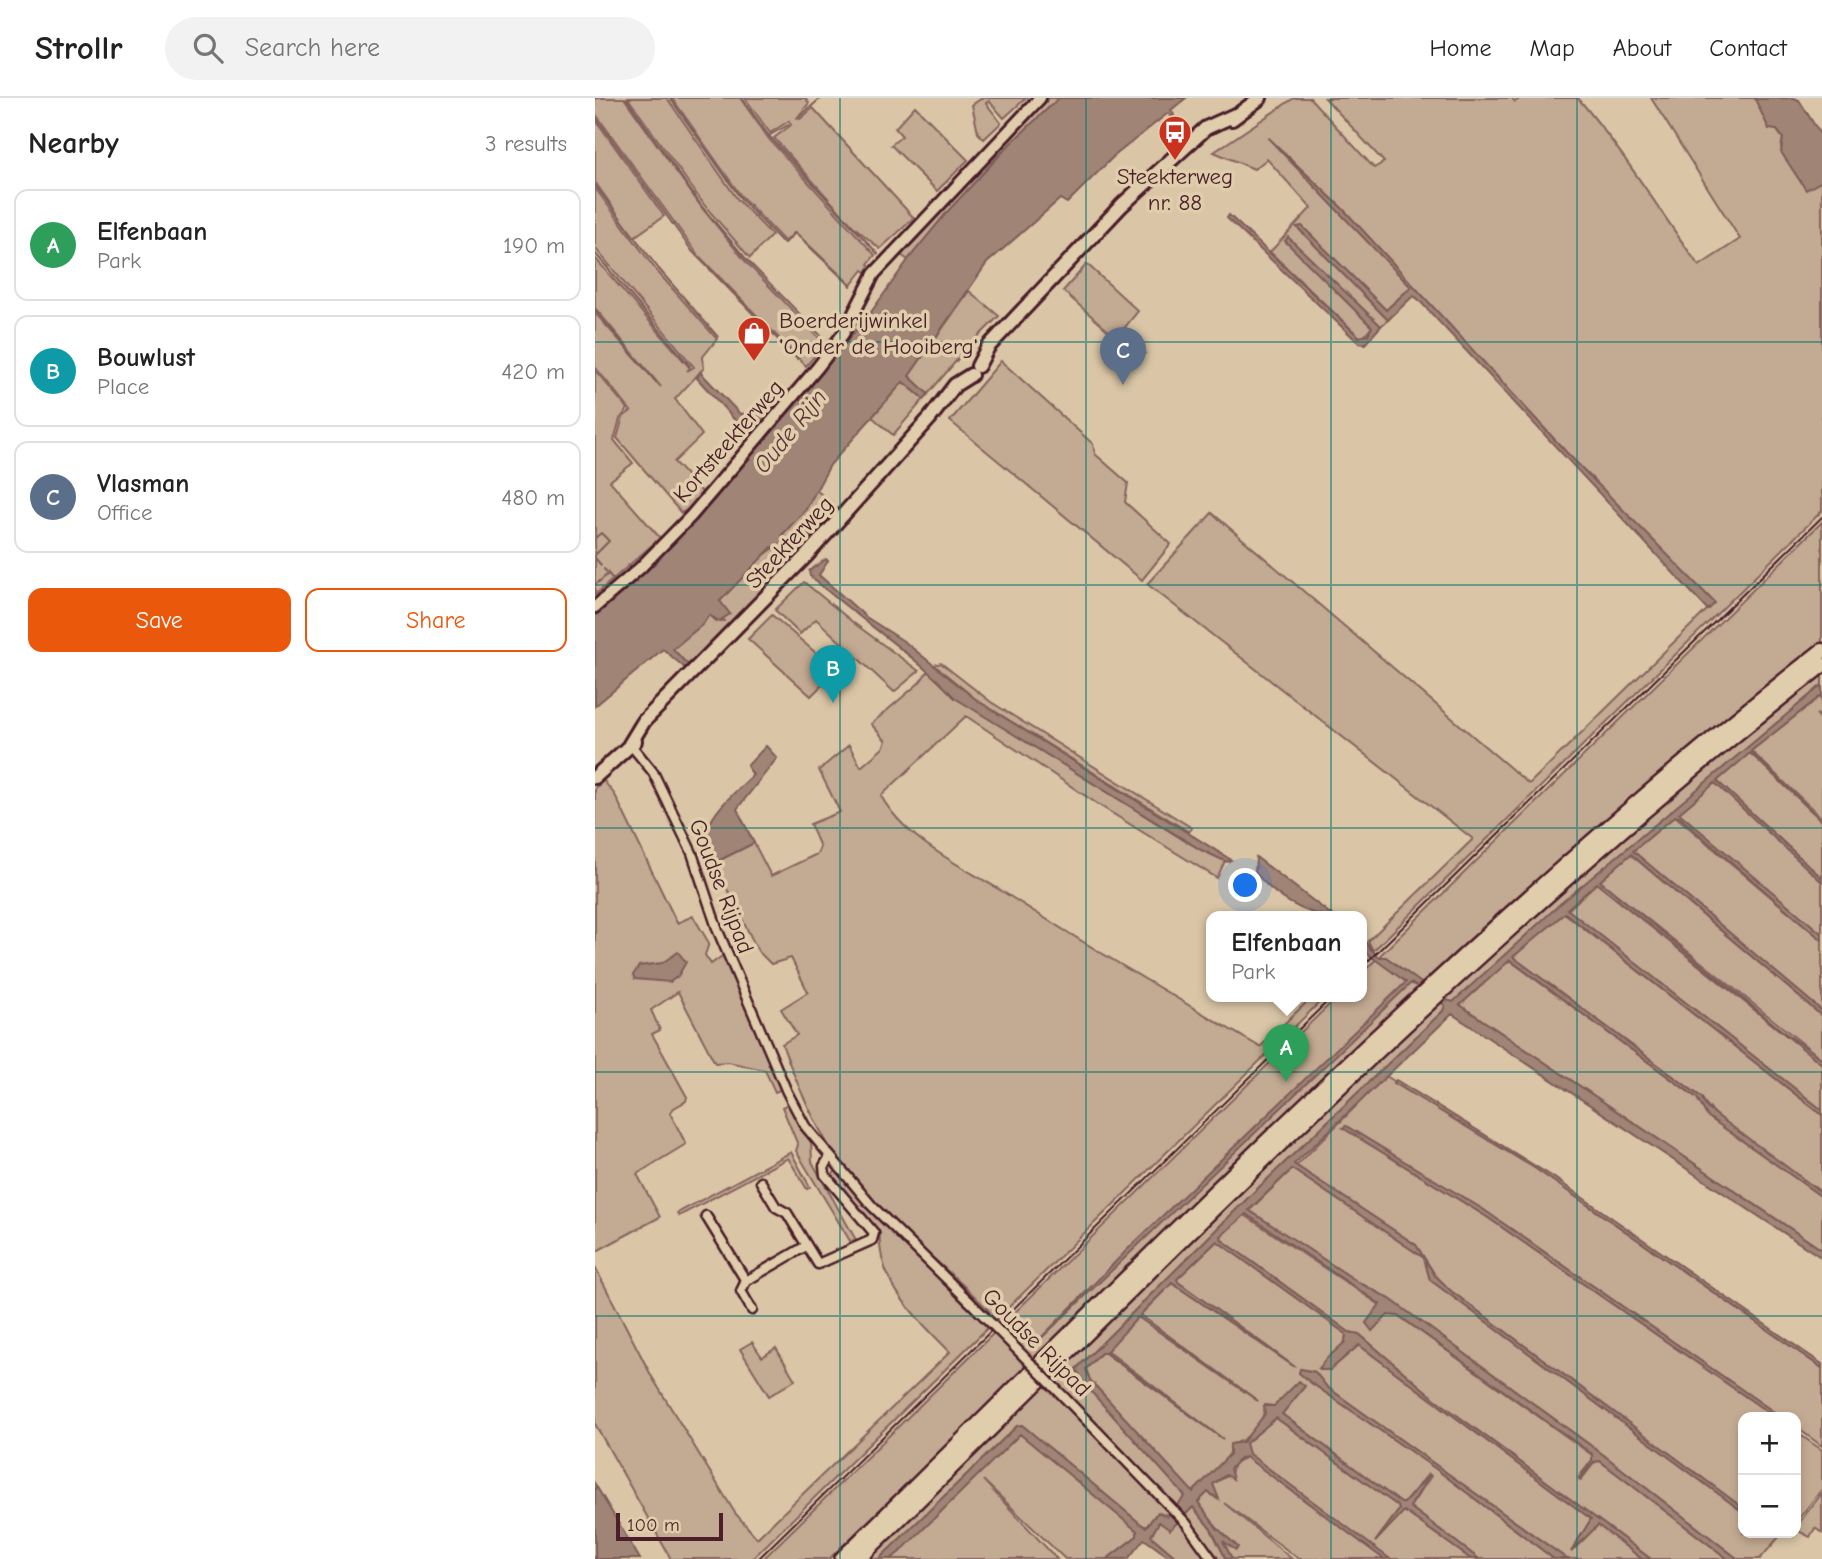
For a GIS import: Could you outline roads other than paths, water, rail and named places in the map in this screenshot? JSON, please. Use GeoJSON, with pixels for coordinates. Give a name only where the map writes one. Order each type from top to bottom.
{"type":"FeatureCollection","features":[{"type":"Feature","properties":{"kind":"highway"},"geometry":{"type":"LineString","coordinates":[[842,1559],[1424,999],[1615,821],[1822,651]]}},
{"type":"Feature","properties":{"kind":"highway"},"geometry":{"type":"LineString","coordinates":[[1438,986],[1621,830],[1822,665]]}},
{"type":"Feature","properties":{"kind":"highway"},"geometry":{"type":"LineString","coordinates":[[858,1559],[1424,999]]}},
{"type":"Feature","properties":{"kind":"main road","name":"Steekterweg"},"geometry":{"type":"LineString","coordinates":[[595,777],[600,769],[648,727],[660,707],[807,555],[955,385],[974,371],[988,347],[1122,205],[1216,122],[1235,115],[1260,98]]}},
{"type":"Feature","properties":{"kind":"street","name":"Kortsteekterweg"},"geometry":{"type":"LineString","coordinates":[[595,607],[649,559],[691,516],[843,334],[874,274],[1040,98]]}},
{"type":"Feature","properties":{"kind":"street","name":"Goudse Rijpad"},"geometry":{"type":"LineString","coordinates":[[630,744],[653,772],[692,853],[718,931],[787,1091],[805,1126],[829,1158],[872,1206],[1064,1396],[1186,1523],[1212,1559]]}},
{"type":"Feature","properties":{"kind":"street","name":"Goudse Rijpad"},"geometry":{"type":"LineString","coordinates":[[806,1246],[818,1264],[872,1240],[874,1233],[825,1175],[824,1166],[829,1158]]}},
{"type":"Feature","properties":{"kind":"street"},"geometry":{"type":"LineString","coordinates":[[753,1310],[741,1291],[746,1281],[806,1246],[787,1213],[776,1207],[761,1182]]}},
{"type":"Feature","properties":{"kind":"street"},"geometry":{"type":"LineString","coordinates":[[706,1216],[746,1281]]}},
{"type":"Feature","properties":{"kind":"water","name":"Oude Rijn"},"geometry":{"type":"Polygon","coordinates":[[[1059,98],[1186,98],[1171,110],[1174,115],[1172,117],[1168,113],[1113,157],[1067,203],[1060,199],[987,263],[909,376],[928,394],[924,399],[903,382],[830,465],[806,509],[782,535],[799,549],[834,506],[836,508],[796,557],[793,560],[785,547],[772,547],[720,601],[730,614],[719,621],[709,615],[703,624],[673,649],[688,665],[685,668],[663,649],[595,706],[595,616],[714,500],[869,315],[910,257],[947,212],[1011,143],[1059,98]]]}},
{"type":"Feature","properties":{"kind":"water"},"geometry":{"type":"Polygon","coordinates":[[[1755,99],[1799,100],[1822,137],[1822,181],[1806,190],[1781,152],[1783,138],[1777,130],[1769,129],[1755,99]]]}},
{"type":"Feature","properties":{"kind":"water"},"geometry":{"type":"Polygon","coordinates":[[[1268,138],[1344,210],[1567,453],[1715,603],[1708,610],[1417,298],[1413,296],[1388,320],[1297,227],[1302,226],[1386,310],[1411,287],[1268,138]]]}},
{"type":"Feature","properties":{"kind":"water"},"geometry":{"type":"Polygon","coordinates":[[[1229,215],[1359,337],[1368,335],[1372,327],[1285,241],[1288,237],[1381,326],[1365,344],[1359,343],[1227,218],[1229,215]]]}},
{"type":"Feature","properties":{"kind":"water"},"geometry":{"type":"Polygon","coordinates":[[[700,372],[740,414],[749,413],[764,401],[776,409],[750,437],[697,378],[700,372]]]}},
{"type":"Feature","properties":{"kind":"water"},"geometry":{"type":"Polygon","coordinates":[[[826,559],[828,561],[819,575],[866,617],[905,642],[978,701],[1231,860],[1227,862],[1201,850],[955,698],[921,665],[810,576],[809,571],[826,559]]]}},
{"type":"Feature","properties":{"kind":"water"},"geometry":{"type":"Polygon","coordinates":[[[1822,685],[1822,695],[1751,751],[1822,821],[1750,753],[1717,781],[1822,878],[1822,882],[1715,783],[1679,813],[1822,934],[1822,940],[1679,817],[1675,816],[1633,851],[1822,1011],[1822,1016],[1631,854],[1600,881],[1784,1032],[1822,1059],[1822,1064],[1597,883],[1567,909],[1822,1110],[1822,1115],[1565,913],[1513,957],[1701,1097],[1707,1108],[1822,1193],[1822,1197],[1707,1116],[1697,1098],[1510,960],[1460,1005],[1822,1250],[1822,1258],[1452,1014],[1294,1164],[1416,1245],[1435,1275],[1451,1291],[1738,1504],[1738,1508],[1430,1280],[1424,1258],[1292,1169],[1249,1210],[1358,1282],[1390,1299],[1601,1453],[1738,1559],[1728,1559],[1600,1461],[1594,1462],[1579,1480],[1592,1460],[1592,1454],[1399,1316],[1388,1315],[1372,1331],[1366,1323],[1380,1304],[1246,1214],[1221,1236],[1222,1240],[1349,1332],[1359,1334],[1435,1399],[1651,1559],[1642,1559],[1598,1525],[1571,1552],[1591,1519],[1359,1345],[1330,1370],[1320,1370],[1323,1362],[1345,1342],[1346,1334],[1217,1241],[1177,1279],[1178,1282],[1295,1367],[1172,1283],[1140,1315],[1258,1401],[1138,1317],[1106,1352],[1223,1439],[1105,1353],[1101,1353],[1086,1369],[1090,1380],[1193,1492],[1230,1454],[1230,1444],[1243,1442],[1265,1414],[1264,1406],[1274,1406],[1299,1381],[1305,1386],[1282,1414],[1401,1503],[1404,1503],[1430,1474],[1410,1507],[1479,1559],[1471,1559],[1404,1511],[1375,1542],[1399,1510],[1398,1506],[1276,1418],[1246,1443],[1249,1454],[1390,1559],[1384,1559],[1246,1457],[1240,1458],[1230,1469],[1233,1479],[1226,1475],[1213,1484],[1219,1499],[1208,1492],[1198,1502],[1217,1528],[1238,1547],[1236,1550],[1223,1541],[1232,1559],[1226,1559],[1211,1529],[1193,1507],[1170,1530],[1159,1522],[1151,1536],[1178,1559],[1172,1559],[1144,1539],[1128,1559],[1107,1559],[1137,1536],[1137,1531],[1020,1434],[901,1551],[891,1559],[879,1559],[1017,1426],[1022,1425],[1142,1525],[1146,1527],[1158,1512],[1167,1517],[1185,1496],[1086,1386],[1076,1369],[1251,1195],[1443,1011],[1445,1005],[1411,983],[1030,1349],[1129,1248],[1406,982],[1367,953],[1367,944],[1378,957],[1386,957],[1443,999],[1453,1002],[1560,904],[1822,685]]]}},
{"type":"Feature","properties":{"kind":"water"},"geometry":{"type":"Polygon","coordinates":[[[766,746],[777,758],[737,809],[754,843],[712,864],[706,837],[709,825],[715,814],[753,775],[747,766],[766,746]]]}},
{"type":"Feature","properties":{"kind":"water"},"geometry":{"type":"Polygon","coordinates":[[[1256,857],[1326,911],[1308,911],[1290,903],[1271,889],[1255,872],[1256,857]]]}},
{"type":"Feature","properties":{"kind":"water"},"geometry":{"type":"Polygon","coordinates":[[[678,952],[686,962],[678,976],[670,982],[635,979],[633,975],[639,966],[662,963],[678,952]]]}},
{"type":"Feature","properties":{"kind":"water"},"geometry":{"type":"Polygon","coordinates":[[[1396,1080],[1553,1177],[1822,1364],[1822,1368],[1536,1169],[1394,1083],[1396,1080]]]}},
{"type":"Feature","properties":{"kind":"water"},"geometry":{"type":"Polygon","coordinates":[[[1346,1126],[1484,1210],[1774,1412],[1768,1412],[1487,1217],[1343,1128],[1346,1126]]]}},
{"type":"Feature","properties":{"kind":"water"},"geometry":{"type":"Polygon","coordinates":[[[1300,1369],[1315,1372],[1327,1387],[1567,1559],[1554,1559],[1436,1469],[1310,1382],[1299,1373],[1300,1369]]]}},
{"type":"Feature","properties":{"kind":"water"},"geometry":{"type":"Polygon","coordinates":[[[595,1484],[640,1559],[595,1559],[595,1484]]]}},
{"type":"Feature","properties":{"kind":"waterway"},"geometry":{"type":"LineString","coordinates":[[626,98],[703,208],[747,260],[827,342]]}},
{"type":"Feature","properties":{"kind":"waterway"},"geometry":{"type":"LineString","coordinates":[[670,98],[741,199],[784,244],[795,233],[851,286]]}},
{"type":"Feature","properties":{"kind":"waterway"},"geometry":{"type":"LineString","coordinates":[[742,98],[769,136],[878,254]]}},
{"type":"Feature","properties":{"kind":"waterway"},"geometry":{"type":"LineString","coordinates":[[799,117],[821,98]]}},
{"type":"Feature","properties":{"kind":"waterway"},"geometry":{"type":"LineString","coordinates":[[595,116],[692,251],[797,359]]}},
{"type":"Feature","properties":{"kind":"waterway"},"geometry":{"type":"LineString","coordinates":[[770,135],[788,125]]}},
{"type":"Feature","properties":{"kind":"waterway"},"geometry":{"type":"LineString","coordinates":[[595,185],[658,268],[718,337]]}},
{"type":"Feature","properties":{"kind":"waterway"},"geometry":{"type":"LineString","coordinates":[[595,253],[690,366]]}},
{"type":"Feature","properties":{"kind":"waterway"},"geometry":{"type":"LineString","coordinates":[[595,310],[656,382]]}},
{"type":"Feature","properties":{"kind":"waterway"},"geometry":{"type":"LineString","coordinates":[[595,538],[601,533],[609,541],[595,555]]}},
{"type":"Feature","properties":{"kind":"waterway"},"geometry":{"type":"LineString","coordinates":[[595,558],[601,565]]}},
{"type":"Feature","properties":{"kind":"waterway"},"geometry":{"type":"LineString","coordinates":[[604,569],[613,579]]}},
{"type":"Feature","properties":{"kind":"waterway"},"geometry":{"type":"LineString","coordinates":[[595,585],[608,574]]}},
{"type":"Feature","properties":{"kind":"railway"},"geometry":{"type":"LineString","coordinates":[[1367,962],[1822,517]]}},
{"type":"Feature","properties":{"kind":"railway"},"geometry":{"type":"LineString","coordinates":[[758,1559],[1327,1002]]}},
{"type":"Feature","properties":{"kind":"place","name":"Steekterweg nr. 88"},"geometry":{"type":"Point","coordinates":[1175,162]}},
{"type":"Feature","properties":{"kind":"place","name":"Boerderijwinkel 'Onder de Hooiberg'"},"geometry":{"type":"Point","coordinates":[754,363]}},
{"type":"Feature","properties":{"kind":"place","name":"Vlasman"},"geometry":{"type":"Point","coordinates":[1123,385]}},
{"type":"Feature","properties":{"kind":"place","name":"Bouwlust"},"geometry":{"type":"Point","coordinates":[833,703]}},
{"type":"Feature","properties":{"kind":"place","name":"Elfenbaan"},"geometry":{"type":"Point","coordinates":[1286,1082]}}]}
